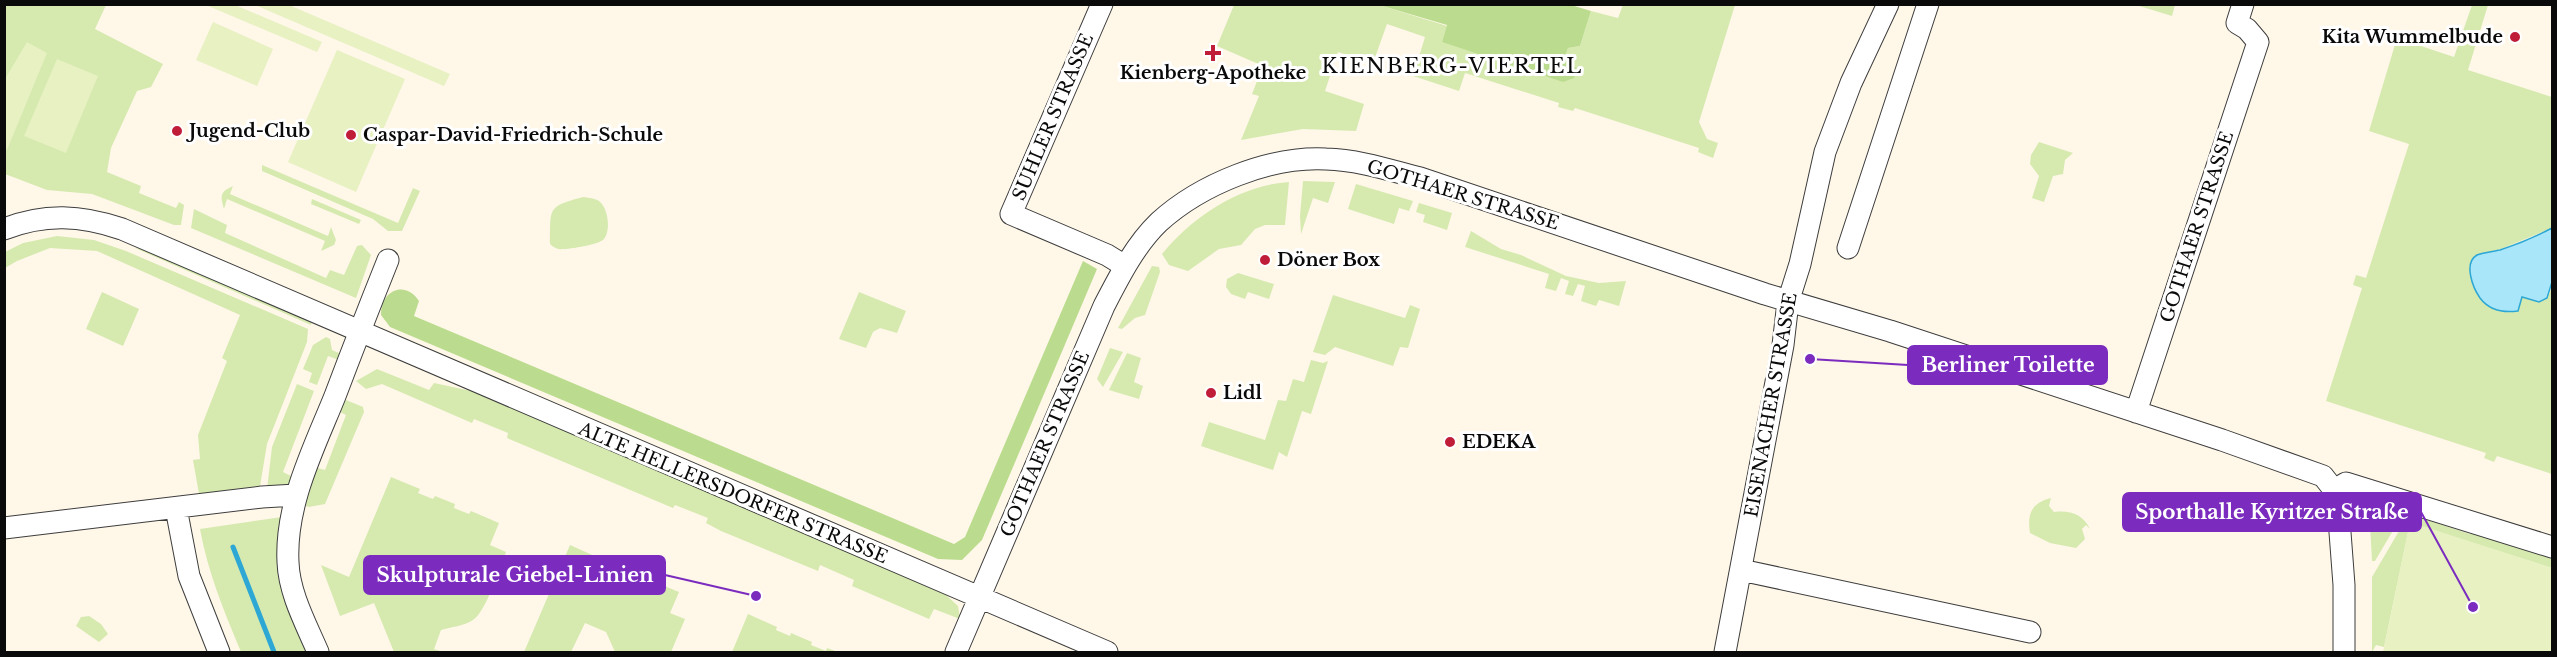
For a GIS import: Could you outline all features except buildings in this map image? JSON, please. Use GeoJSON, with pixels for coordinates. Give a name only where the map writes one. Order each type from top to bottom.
{"type":"FeatureCollection","features":[{"type":"Feature","properties":{"kind":"street","name":"SUHLER STRASSE"},"geometry":{"type":"LineString","coordinates":[[1102,4],[1011,214],[1107,255],[1125,266]]}},
{"type":"Feature","properties":{"kind":"street","name":"EISENACHER STRASSE"},"geometry":{"type":"LineString","coordinates":[[1725,652],[1783,345],[1788,302],[1800,264],[1824,152],[1851,83],[1888,4]]}},
{"type":"Feature","properties":{"kind":"street"},"geometry":{"type":"LineString","coordinates":[[1848,248],[1928,4]]}},
{"type":"Feature","properties":{"kind":"street","name":"GOTHAER STRASSE"},"geometry":{"type":"LineString","coordinates":[[2136,412],[2258,42],[2247,29],[2237,23],[2243,4]]}},
{"type":"Feature","properties":{"kind":"street","name":"GOTHAER STRASSE"},"geometry":{"type":"LineString","coordinates":[[956,652],[1104,306],[1125,266],[1159,222],[1199,194],[1240,173],[1295,160],[1324,159],[1376,166],[1420,178],[1788,302],[1890,331],[2304,468],[2323,476],[2334,490]]}},
{"type":"Feature","properties":{"kind":"street","name":"ALTE HELLERSDORFER STRASSE"},"geometry":{"type":"LineString","coordinates":[[4,229],[48,217],[79,218],[105,223],[1107,652]]}},
{"type":"Feature","properties":{"kind":"street"},"geometry":{"type":"LineString","coordinates":[[318,652],[294,594],[288,561],[296,495],[388,260]]}},
{"type":"Feature","properties":{"kind":"street"},"geometry":{"type":"LineString","coordinates":[[2344,652],[2343,553],[2338,502],[2334,490],[2346,483],[2553,547]]}},
{"type":"Feature","properties":{"kind":"street"},"geometry":{"type":"LineString","coordinates":[[4,528],[262,497],[296,495]]}},
{"type":"Feature","properties":{"kind":"street"},"geometry":{"type":"LineString","coordinates":[[176,508],[189,576],[219,652]]}},
{"type":"Feature","properties":{"kind":"street"},"geometry":{"type":"LineString","coordinates":[[1741,570],[2030,632]]}},
{"type":"Feature","properties":{"kind":"green space"},"geometry":{"type":"Polygon","coordinates":[[[4,5],[106,5],[95,29],[163,64],[151,87],[137,91],[111,148],[107,172],[141,186],[139,193],[176,208],[179,202],[184,205],[181,225],[174,225],[92,194],[47,190],[5,174],[4,5]]]}},
{"type":"Feature","properties":{"kind":"green space"},"geometry":{"type":"Polygon","coordinates":[[[206,5],[235,5],[322,42],[317,52],[206,5]]]}},
{"type":"Feature","properties":{"kind":"green space"},"geometry":{"type":"Polygon","coordinates":[[[255,5],[289,5],[450,74],[444,86],[255,5]]]}},
{"type":"Feature","properties":{"kind":"green space"},"geometry":{"type":"Polygon","coordinates":[[[1234,5],[1379,5],[1447,26],[1442,42],[1565,57],[1568,48],[1580,46],[1591,11],[1618,18],[1623,5],[1735,5],[1699,122],[1707,139],[1718,143],[1713,158],[1698,152],[1699,148],[1575,108],[1573,111],[1558,107],[1559,103],[1465,73],[1459,91],[1413,76],[1425,37],[1387,24],[1373,63],[1338,52],[1325,91],[1364,104],[1356,131],[1303,129],[1241,140],[1259,96],[1252,94],[1263,66],[1217,46],[1234,5]]]}},
{"type":"Feature","properties":{"kind":"green space"},"geometry":{"type":"Polygon","coordinates":[[[1379,5],[1571,5],[1591,11],[1580,46],[1568,48],[1565,57],[1577,69],[1574,78],[1563,82],[1442,42],[1447,25],[1379,5]]]}},
{"type":"Feature","properties":{"kind":"green space"},"geometry":{"type":"Polygon","coordinates":[[[2136,5],[2175,5],[2172,16],[2136,5]]]}},
{"type":"Feature","properties":{"kind":"green space"},"geometry":{"type":"Polygon","coordinates":[[[2472,5],[2488,5],[2468,70],[2552,97],[2552,228],[2501,249],[2477,255],[2522,297],[2539,302],[2550,293],[2552,282],[2552,474],[2497,456],[2494,462],[2484,458],[2486,453],[2326,401],[2362,288],[2353,285],[2356,275],[2366,278],[2409,144],[2369,131],[2397,38],[2454,57],[2472,5]]]}},
{"type":"Feature","properties":{"kind":"green space"},"geometry":{"type":"Polygon","coordinates":[[[213,22],[273,49],[257,86],[196,60],[213,22]]]}},
{"type":"Feature","properties":{"kind":"green space"},"geometry":{"type":"Polygon","coordinates":[[[27,42],[47,53],[7,150],[4,149],[5,79],[27,42]]]}},
{"type":"Feature","properties":{"kind":"green space"},"geometry":{"type":"Polygon","coordinates":[[[337,50],[405,79],[356,192],[288,162],[337,50]]]}},
{"type":"Feature","properties":{"kind":"green space"},"geometry":{"type":"Polygon","coordinates":[[[57,59],[98,76],[66,153],[24,136],[57,59]]]}},
{"type":"Feature","properties":{"kind":"green space"},"geometry":{"type":"Polygon","coordinates":[[[2039,142],[2073,153],[2065,160],[2063,174],[2053,176],[2044,202],[2032,198],[2039,176],[2030,164],[2031,155],[2039,142]]]}},
{"type":"Feature","properties":{"kind":"green space"},"geometry":{"type":"Polygon","coordinates":[[[262,165],[398,223],[413,188],[420,191],[402,231],[388,231],[373,219],[262,171],[262,165]]]}},
{"type":"Feature","properties":{"kind":"green space"},"geometry":{"type":"Polygon","coordinates":[[[1303,181],[1335,182],[1328,203],[1313,198],[1301,234],[1300,216],[1303,181]]]}},
{"type":"Feature","properties":{"kind":"green space"},"geometry":{"type":"Polygon","coordinates":[[[1289,182],[1285,225],[1265,225],[1255,229],[1241,245],[1219,249],[1188,271],[1169,265],[1162,254],[1174,240],[1218,205],[1253,189],[1289,182]]]}},
{"type":"Feature","properties":{"kind":"green space"},"geometry":{"type":"Polygon","coordinates":[[[1356,184],[1413,201],[1409,211],[1399,208],[1394,224],[1348,209],[1356,184]]]}},
{"type":"Feature","properties":{"kind":"green space"},"geometry":{"type":"Polygon","coordinates":[[[233,186],[230,194],[328,236],[331,227],[336,240],[334,245],[321,251],[325,241],[227,199],[224,209],[222,195],[233,186]]]}},
{"type":"Feature","properties":{"kind":"green space"},"geometry":{"type":"Polygon","coordinates":[[[583,197],[597,200],[605,210],[608,220],[604,239],[568,249],[555,248],[550,244],[550,223],[553,211],[562,204],[583,197]]]}},
{"type":"Feature","properties":{"kind":"green space"},"geometry":{"type":"Polygon","coordinates":[[[312,199],[361,220],[359,224],[311,204],[312,199]]]}},
{"type":"Feature","properties":{"kind":"green space"},"geometry":{"type":"Polygon","coordinates":[[[1419,203],[1452,213],[1447,230],[1423,222],[1425,215],[1416,212],[1419,203]]]}},
{"type":"Feature","properties":{"kind":"green space"},"geometry":{"type":"Polygon","coordinates":[[[194,209],[227,225],[225,233],[326,278],[330,270],[344,275],[357,246],[362,245],[371,255],[356,298],[191,228],[194,209]]]}},
{"type":"Feature","properties":{"kind":"green space"},"geometry":{"type":"Polygon","coordinates":[[[1471,231],[1501,249],[1521,255],[1566,276],[1599,283],[1626,281],[1619,306],[1599,300],[1596,306],[1581,301],[1585,286],[1578,284],[1573,296],[1565,294],[1569,281],[1561,278],[1556,291],[1545,288],[1549,274],[1465,247],[1471,231]]]}},
{"type":"Feature","properties":{"kind":"green space"},"geometry":{"type":"Polygon","coordinates":[[[57,236],[94,240],[126,251],[308,329],[307,342],[267,444],[260,486],[199,494],[193,460],[200,459],[198,435],[227,361],[222,358],[240,315],[97,251],[50,248],[5,268],[5,252],[23,243],[57,236]]]}},
{"type":"Feature","properties":{"kind":"green space"},"geometry":{"type":"Polygon","coordinates":[[[135,248],[147,250],[312,321],[311,325],[135,248]]]}},
{"type":"Feature","properties":{"kind":"green space"},"geometry":{"type":"Polygon","coordinates":[[[1083,261],[1097,269],[982,540],[962,560],[938,559],[390,327],[381,315],[382,306],[389,294],[401,290],[407,291],[419,301],[414,316],[954,544],[965,537],[1083,261]]]}},
{"type":"Feature","properties":{"kind":"green space"},"geometry":{"type":"Polygon","coordinates":[[[1152,266],[1159,267],[1160,272],[1145,315],[1135,318],[1122,329],[1118,328],[1152,266]]]}},
{"type":"Feature","properties":{"kind":"green space"},"geometry":{"type":"Polygon","coordinates":[[[1238,273],[1274,284],[1269,299],[1248,292],[1245,299],[1231,294],[1226,287],[1227,279],[1238,273]]]}},
{"type":"Feature","properties":{"kind":"green space"},"geometry":{"type":"Polygon","coordinates":[[[102,292],[139,309],[123,346],[86,329],[102,292]]]}},
{"type":"Feature","properties":{"kind":"green space"},"geometry":{"type":"Polygon","coordinates":[[[859,292],[906,311],[897,333],[880,328],[873,332],[866,348],[839,339],[859,292]]]}},
{"type":"Feature","properties":{"kind":"green space"},"geometry":{"type":"Polygon","coordinates":[[[1333,295],[1405,318],[1410,305],[1420,309],[1408,348],[1400,347],[1393,366],[1335,347],[1325,355],[1313,352],[1333,295]]]}},
{"type":"Feature","properties":{"kind":"green space"},"geometry":{"type":"Polygon","coordinates":[[[326,337],[330,339],[332,350],[341,354],[339,360],[328,356],[317,385],[309,382],[312,373],[303,369],[313,345],[326,337]]]}},
{"type":"Feature","properties":{"kind":"green space"},"geometry":{"type":"Polygon","coordinates":[[[1110,348],[1123,352],[1103,387],[1097,379],[1110,348]]]}},
{"type":"Feature","properties":{"kind":"green space"},"geometry":{"type":"Polygon","coordinates":[[[1127,353],[1141,358],[1134,382],[1143,386],[1139,399],[1109,390],[1127,353]]]}},
{"type":"Feature","properties":{"kind":"green space"},"geometry":{"type":"Polygon","coordinates":[[[1311,360],[1323,363],[1328,361],[1311,414],[1302,411],[1287,457],[1279,452],[1273,470],[1201,446],[1209,422],[1265,440],[1278,400],[1286,401],[1293,379],[1304,382],[1311,360]]]}},
{"type":"Feature","properties":{"kind":"green space"},"geometry":{"type":"Polygon","coordinates":[[[377,369],[429,390],[434,383],[476,392],[946,595],[958,606],[960,619],[934,609],[929,619],[852,586],[854,580],[820,565],[818,571],[721,531],[706,523],[708,518],[675,505],[673,508],[507,438],[508,433],[474,419],[472,423],[382,384],[366,389],[356,381],[377,369]]]}},
{"type":"Feature","properties":{"kind":"green space"},"geometry":{"type":"Polygon","coordinates":[[[297,384],[314,391],[283,472],[293,477],[289,485],[267,489],[272,447],[297,384]]]}},
{"type":"Feature","properties":{"kind":"green space"},"geometry":{"type":"Polygon","coordinates":[[[346,400],[363,407],[364,412],[325,504],[309,507],[303,505],[314,467],[325,470],[346,415],[336,410],[346,400]]]}},
{"type":"Feature","properties":{"kind":"green space"},"geometry":{"type":"Polygon","coordinates":[[[391,477],[420,489],[418,493],[433,499],[435,496],[455,504],[454,508],[469,514],[471,511],[499,523],[490,545],[506,552],[492,589],[483,608],[473,620],[441,630],[434,649],[443,652],[394,652],[374,603],[340,616],[321,565],[349,577],[391,477]]]}},
{"type":"Feature","properties":{"kind":"green space"},"geometry":{"type":"Polygon","coordinates":[[[2051,498],[2049,506],[2054,512],[2075,514],[2084,520],[2090,529],[2086,525],[2082,529],[2085,539],[2076,548],[2050,543],[2030,533],[2029,520],[2032,510],[2039,503],[2051,498]]]}},
{"type":"Feature","properties":{"kind":"green space"},"geometry":{"type":"Polygon","coordinates":[[[2377,504],[2404,512],[2375,561],[2372,561],[2369,506],[2377,504]]]}},
{"type":"Feature","properties":{"kind":"green space"},"geometry":{"type":"Polygon","coordinates":[[[2409,514],[2470,534],[2473,528],[2552,553],[2552,568],[2410,523],[2384,647],[2376,645],[2372,652],[2372,577],[2409,514]]]}},
{"type":"Feature","properties":{"kind":"green space"},"geometry":{"type":"Polygon","coordinates":[[[282,517],[308,652],[241,652],[212,576],[200,529],[282,517]]]}},
{"type":"Feature","properties":{"kind":"green space"},"geometry":{"type":"Polygon","coordinates":[[[2410,522],[2552,568],[2552,652],[2383,652],[2410,522]]]}},
{"type":"Feature","properties":{"kind":"green space"},"geometry":{"type":"Polygon","coordinates":[[[570,545],[599,558],[598,562],[612,568],[614,564],[635,573],[634,577],[648,583],[650,580],[679,592],[670,613],[685,619],[671,652],[615,652],[606,632],[585,623],[571,652],[524,652],[570,545]]]}},
{"type":"Feature","properties":{"kind":"green space"},"geometry":{"type":"Polygon","coordinates":[[[748,614],[777,627],[776,630],[790,636],[791,633],[812,642],[811,645],[826,651],[827,648],[838,652],[732,652],[748,614]]]}},
{"type":"Feature","properties":{"kind":"green space"},"geometry":{"type":"Polygon","coordinates":[[[89,616],[101,624],[108,634],[99,642],[76,626],[81,617],[89,616]]]}},
{"type":"Feature","properties":{"kind":"water"},"geometry":{"type":"Polygon","coordinates":[[[2552,228],[2552,282],[2547,298],[2539,302],[2522,297],[2518,311],[2512,312],[2497,310],[2484,302],[2471,276],[2470,269],[2473,259],[2479,254],[2520,243],[2552,228]]]}},
{"type":"Feature","properties":{"kind":"waterway"},"geometry":{"type":"LineString","coordinates":[[233,547],[274,652]]}},
{"type":"Feature","properties":{"kind":"place","name":"Kita Wummelbude"},"geometry":{"type":"Point","coordinates":[2515,37]}},
{"type":"Feature","properties":{"kind":"place","name":"Kienberg-Apotheke"},"geometry":{"type":"Point","coordinates":[1213,53]}},
{"type":"Feature","properties":{"kind":"place","name":"Jugend-Club"},"geometry":{"type":"Point","coordinates":[177,131]}},
{"type":"Feature","properties":{"kind":"place","name":"Caspar-David-Friedrich-Schule"},"geometry":{"type":"Point","coordinates":[351,135]}},
{"type":"Feature","properties":{"kind":"place","name":"Döner Box"},"geometry":{"type":"Point","coordinates":[1265,260]}},
{"type":"Feature","properties":{"kind":"place","name":"Berliner Toilette"},"geometry":{"type":"Point","coordinates":[1810,359]}},
{"type":"Feature","properties":{"kind":"place","name":"Lidl"},"geometry":{"type":"Point","coordinates":[1211,393]}},
{"type":"Feature","properties":{"kind":"place","name":"EDEKA"},"geometry":{"type":"Point","coordinates":[1450,442]}},
{"type":"Feature","properties":{"kind":"place","name":"Skulpturale Giebel-Linien"},"geometry":{"type":"Point","coordinates":[756,596]}},
{"type":"Feature","properties":{"kind":"place","name":"Sporthalle Kyritzer Straße"},"geometry":{"type":"Point","coordinates":[2473,607]}},
{"type":"Feature","properties":{"kind":"district","name":"KIENBERG-VIERTEL"},"geometry":{"type":"Point","coordinates":[1452,66]}}]}
